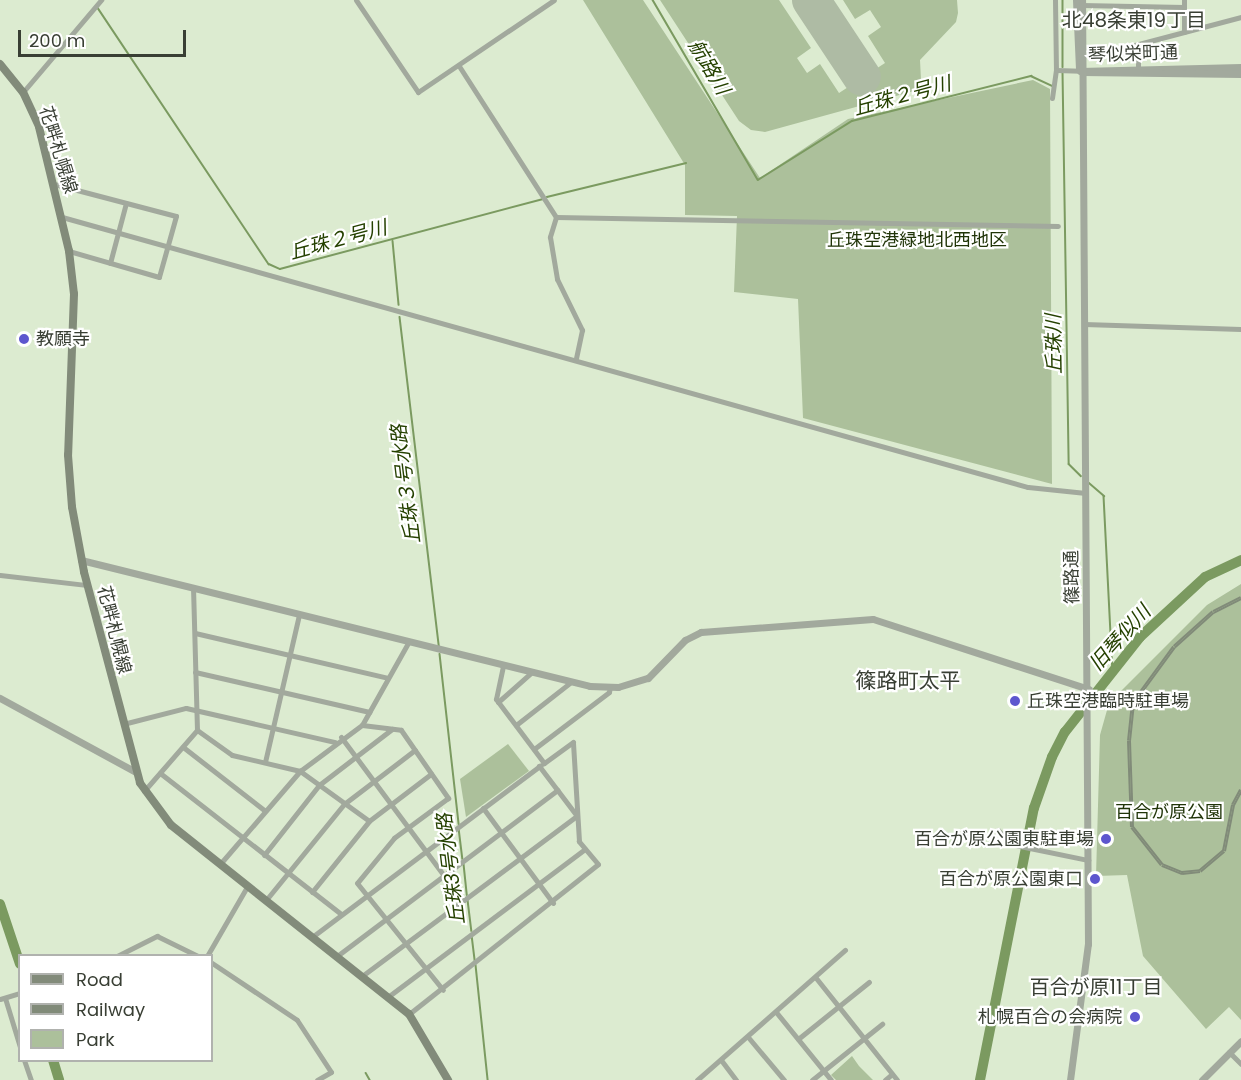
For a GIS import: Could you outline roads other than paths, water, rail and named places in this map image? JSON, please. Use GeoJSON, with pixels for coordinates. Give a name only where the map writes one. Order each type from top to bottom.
{"type":"FeatureCollection","features":[{"type":"Feature","properties":{"kind":"main road","name":"花畔札幌線"},"geometry":{"type":"LineString","coordinates":[[0,64],[23,92],[39,127],[69,251],[74,294],[68,479],[87,585],[136,772],[144,791],[171,825],[410,1014],[448,1080]]}},
{"type":"Feature","properties":{"kind":"street"},"geometry":{"type":"LineString","coordinates":[[356,0],[418,92],[554,0]]}},
{"type":"Feature","properties":{"kind":"street"},"geometry":{"type":"LineString","coordinates":[[1053,95],[1057,70],[1055,0]]}},
{"type":"Feature","properties":{"kind":"street"},"geometry":{"type":"LineString","coordinates":[[23,92],[100,1]]}},
{"type":"Feature","properties":{"kind":"street"},"geometry":{"type":"LineString","coordinates":[[1079,2],[1184,3],[1184,32]]}},
{"type":"Feature","properties":{"kind":"street","name":"篠路通"},"geometry":{"type":"LineString","coordinates":[[1070,1080],[1084,989],[1088,860],[1089,690],[1079,2]]}},
{"type":"Feature","properties":{"kind":"street"},"geometry":{"type":"LineString","coordinates":[[1096,55],[1241,17]]}},
{"type":"Feature","properties":{"kind":"street"},"geometry":{"type":"LineString","coordinates":[[1138,44],[1138,71]]}},
{"type":"Feature","properties":{"kind":"street"},"geometry":{"type":"LineString","coordinates":[[459,66],[556,216],[550,237],[557,279],[582,330],[576,358]]}},
{"type":"Feature","properties":{"kind":"street","name":"琴似栄町通"},"geometry":{"type":"LineString","coordinates":[[1138,71],[1241,67]]}},
{"type":"Feature","properties":{"kind":"street"},"geometry":{"type":"LineString","coordinates":[[1057,70],[1080,71]]}},
{"type":"Feature","properties":{"kind":"street","name":"琴似栄町通"},"geometry":{"type":"LineString","coordinates":[[1080,71],[1241,74]]}},
{"type":"Feature","properties":{"kind":"street"},"geometry":{"type":"LineString","coordinates":[[54,184],[176,216],[159,277],[69,251]]}},
{"type":"Feature","properties":{"kind":"street"},"geometry":{"type":"LineString","coordinates":[[110,263],[126,203]]}},
{"type":"Feature","properties":{"kind":"street"},"geometry":{"type":"LineString","coordinates":[[556,216],[1058,226]]}},
{"type":"Feature","properties":{"kind":"street"},"geometry":{"type":"LineString","coordinates":[[62,217],[167,248],[576,358],[1028,487],[1085,490]]}},
{"type":"Feature","properties":{"kind":"street"},"geometry":{"type":"LineString","coordinates":[[1084,324],[1241,329]]}},
{"type":"Feature","properties":{"kind":"street"},"geometry":{"type":"LineString","coordinates":[[81,560],[408,643],[571,682],[609,687],[648,678],[685,640],[701,632],[873,619],[1089,690]]}},
{"type":"Feature","properties":{"kind":"street"},"geometry":{"type":"LineString","coordinates":[[0,575],[87,585]]}},
{"type":"Feature","properties":{"kind":"street"},"geometry":{"type":"LineString","coordinates":[[144,791],[197,730],[193,588]]}},
{"type":"Feature","properties":{"kind":"street"},"geometry":{"type":"LineString","coordinates":[[265,762],[299,615]]}},
{"type":"Feature","properties":{"kind":"street"},"geometry":{"type":"LineString","coordinates":[[195,633],[388,678]]}},
{"type":"Feature","properties":{"kind":"street"},"geometry":{"type":"LineString","coordinates":[[220,864],[264,810],[300,771],[341,737],[362,725],[408,643]]}},
{"type":"Feature","properties":{"kind":"street"},"geometry":{"type":"LineString","coordinates":[[503,665],[498,702],[534,749],[557,790],[577,816]]}},
{"type":"Feature","properties":{"kind":"street"},"geometry":{"type":"LineString","coordinates":[[195,672],[369,712]]}},
{"type":"Feature","properties":{"kind":"street"},"geometry":{"type":"LineString","coordinates":[[498,702],[532,672]]}},
{"type":"Feature","properties":{"kind":"street"},"geometry":{"type":"LineString","coordinates":[[516,725],[571,682]]}},
{"type":"Feature","properties":{"kind":"street"},"geometry":{"type":"LineString","coordinates":[[534,749],[609,692],[609,687]]}},
{"type":"Feature","properties":{"kind":"street"},"geometry":{"type":"LineString","coordinates":[[0,698],[136,772]]}},
{"type":"Feature","properties":{"kind":"street"},"geometry":{"type":"LineString","coordinates":[[123,724],[186,708],[335,742]]}},
{"type":"Feature","properties":{"kind":"street"},"geometry":{"type":"LineString","coordinates":[[362,725],[401,730],[448,798],[408,828],[357,883],[369,892],[443,990]]}},
{"type":"Feature","properties":{"kind":"street"},"geometry":{"type":"LineString","coordinates":[[264,855],[319,785],[392,729]]}},
{"type":"Feature","properties":{"kind":"street"},"geometry":{"type":"LineString","coordinates":[[197,730],[232,755],[300,771],[369,821]]}},
{"type":"Feature","properties":{"kind":"street"},"geometry":{"type":"LineString","coordinates":[[341,737],[444,875],[466,899]]}},
{"type":"Feature","properties":{"kind":"street"},"geometry":{"type":"LineString","coordinates":[[312,937],[369,892],[573,742],[579,841],[598,864],[597,869],[410,1014]]}},
{"type":"Feature","properties":{"kind":"street"},"geometry":{"type":"LineString","coordinates":[[183,747],[264,810]]}},
{"type":"Feature","properties":{"kind":"street"},"geometry":{"type":"LineString","coordinates":[[266,900],[344,804],[415,750]]}},
{"type":"Feature","properties":{"kind":"street"},"geometry":{"type":"LineString","coordinates":[[160,773],[340,914]]}},
{"type":"Feature","properties":{"kind":"street"},"geometry":{"type":"LineString","coordinates":[[312,892],[369,821],[431,774]]}},
{"type":"Feature","properties":{"kind":"street"},"geometry":{"type":"LineString","coordinates":[[337,956],[557,790]]}},
{"type":"Feature","properties":{"kind":"street"},"geometry":{"type":"LineString","coordinates":[[483,808],[553,903]]}},
{"type":"Feature","properties":{"kind":"street"},"geometry":{"type":"LineString","coordinates":[[362,976],[577,816]]}},
{"type":"Feature","properties":{"kind":"street"},"geometry":{"type":"LineString","coordinates":[[998,830],[1010,844],[1088,860]]}},
{"type":"Feature","properties":{"kind":"street"},"geometry":{"type":"LineString","coordinates":[[389,996],[585,849]]}},
{"type":"Feature","properties":{"kind":"street"},"geometry":{"type":"LineString","coordinates":[[208,954],[248,885]]}},
{"type":"Feature","properties":{"kind":"street"},"geometry":{"type":"LineString","coordinates":[[121,954],[157,936],[194,954]]}},
{"type":"Feature","properties":{"kind":"street"},"geometry":{"type":"LineString","coordinates":[[697,1080],[845,951]]}},
{"type":"Feature","properties":{"kind":"street"},"geometry":{"type":"LineString","coordinates":[[213,964],[297,1020],[331,1072],[317,1080]]}},
{"type":"Feature","properties":{"kind":"street"},"geometry":{"type":"LineString","coordinates":[[816,978],[897,1080]]}},
{"type":"Feature","properties":{"kind":"street"},"geometry":{"type":"LineString","coordinates":[[798,1039],[869,982]]}},
{"type":"Feature","properties":{"kind":"street"},"geometry":{"type":"LineString","coordinates":[[18,994],[3,998],[18,1041]]}},
{"type":"Feature","properties":{"kind":"street"},"geometry":{"type":"LineString","coordinates":[[777,1012],[831,1080]]}},
{"type":"Feature","properties":{"kind":"street"},"geometry":{"type":"LineString","coordinates":[[812,1080],[882,1024]]}},
{"type":"Feature","properties":{"kind":"street"},"geometry":{"type":"LineString","coordinates":[[748,1037],[784,1080]]}},
{"type":"Feature","properties":{"kind":"street"},"geometry":{"type":"LineString","coordinates":[[1202,1080],[1241,1041]]}},
{"type":"Feature","properties":{"kind":"street"},"geometry":{"type":"LineString","coordinates":[[1229,1052],[1241,1064]]}},
{"type":"Feature","properties":{"kind":"street"},"geometry":{"type":"LineString","coordinates":[[721,1060],[736,1080]]}},
{"type":"Feature","properties":{"kind":"street"},"geometry":{"type":"LineString","coordinates":[[25,1062],[31,1080]]}},
{"type":"Feature","properties":{"kind":"street"},"geometry":{"type":"LineString","coordinates":[[885,1080],[892,1074]]}},
{"type":"Feature","properties":{"kind":"waterway","name":"丘珠２号川"},"geometry":{"type":"LineString","coordinates":[[653,0],[758,180],[852,121],[1031,76],[1052,86]]}},
{"type":"Feature","properties":{"kind":"waterway","name":"丘珠川"},"geometry":{"type":"LineString","coordinates":[[1063,0],[1063,67]]}},
{"type":"Feature","properties":{"kind":"waterway","name":"丘珠２号川"},"geometry":{"type":"LineString","coordinates":[[98,8],[269,264],[280,269],[543,199]]}},
{"type":"Feature","properties":{"kind":"waterway","name":"丘珠川"},"geometry":{"type":"LineString","coordinates":[[1063,72],[1069,464],[1081,476]]}},
{"type":"Feature","properties":{"kind":"waterway","name":"丘珠２号川"},"geometry":{"type":"LineString","coordinates":[[547,197],[686,163]]}},
{"type":"Feature","properties":{"kind":"waterway","name":"丘珠３号水路"},"geometry":{"type":"LineString","coordinates":[[393,241],[399,305]]}},
{"type":"Feature","properties":{"kind":"waterway","name":"丘珠３号水路"},"geometry":{"type":"LineString","coordinates":[[400,317],[439,646]]}},
{"type":"Feature","properties":{"kind":"waterway","name":"丘珠川"},"geometry":{"type":"LineString","coordinates":[[1087,481],[1104,496],[1113,673]]}},
{"type":"Feature","properties":{"kind":"waterway","name":"旧琴似川"},"geometry":{"type":"LineString","coordinates":[[980,1080],[1034,808],[1052,757],[1065,732],[1140,637],[1205,577],[1241,560]]}},
{"type":"Feature","properties":{"kind":"waterway","name":"丘珠3号水路"},"geometry":{"type":"LineString","coordinates":[[440,654],[459,824]]}},
{"type":"Feature","properties":{"kind":"waterway","name":"丘珠3号水路"},"geometry":{"type":"LineString","coordinates":[[459,828],[463,859]]}},
{"type":"Feature","properties":{"kind":"waterway","name":"丘珠3号水路"},"geometry":{"type":"LineString","coordinates":[[464,864],[467,895]]}},
{"type":"Feature","properties":{"kind":"waterway","name":"丘珠3号水路"},"geometry":{"type":"LineString","coordinates":[[468,900],[472,931]]}},
{"type":"Feature","properties":{"kind":"waterway"},"geometry":{"type":"LineString","coordinates":[[0,904],[18,958]]}},
{"type":"Feature","properties":{"kind":"waterway","name":"丘珠3号水路"},"geometry":{"type":"LineString","coordinates":[[472,935],[475,961]]}},
{"type":"Feature","properties":{"kind":"waterway","name":"丘珠3号水路"},"geometry":{"type":"LineString","coordinates":[[476,965],[488,1080]]}},
{"type":"Feature","properties":{"kind":"waterway"},"geometry":{"type":"LineString","coordinates":[[54,1062],[59,1080]]}},
{"type":"Feature","properties":{"kind":"waterway"},"geometry":{"type":"LineString","coordinates":[[366,1073],[370,1080]]}},
{"type":"Feature","properties":{"kind":"railway"},"geometry":{"type":"LineString","coordinates":[[1241,598],[1213,612],[1174,647],[1133,703],[1129,741],[1132,827],[1162,865],[1182,873],[1200,871],[1224,851],[1233,805],[1241,790]]}},
{"type":"Feature","properties":{"kind":"place","name":"教願寺"},"geometry":{"type":"Point","coordinates":[24,339]}},
{"type":"Feature","properties":{"kind":"place","name":"丘珠空港臨時駐車場"},"geometry":{"type":"Point","coordinates":[1015,701]}},
{"type":"Feature","properties":{"kind":"place","name":"百合が原公園東駐車場"},"geometry":{"type":"Point","coordinates":[1106,839]}},
{"type":"Feature","properties":{"kind":"place","name":"百合が原公園東口"},"geometry":{"type":"Point","coordinates":[1095,879]}},
{"type":"Feature","properties":{"kind":"place","name":"札幌百合の会病院"},"geometry":{"type":"Point","coordinates":[1135,1017]}},
{"type":"Feature","properties":{"kind":"district","name":"北48条東19丁目"},"geometry":{"type":"Point","coordinates":[1134,20]}},
{"type":"Feature","properties":{"kind":"district","name":"篠路町太平"},"geometry":{"type":"Point","coordinates":[908,681]}},
{"type":"Feature","properties":{"kind":"district","name":"百合が原11丁目"},"geometry":{"type":"Point","coordinates":[1096,987]}},
{"type":"Feature","properties":{"kind":"water label","name":"航路川"},"geometry":{"type":"Point","coordinates":[709,67]}},
{"type":"Feature","properties":{"kind":"park label","name":"丘珠空港緑地北西地区"},"geometry":{"type":"Point","coordinates":[917,240]}},
{"type":"Feature","properties":{"kind":"park label","name":"百合が原公園"},"geometry":{"type":"Point","coordinates":[1169,812]}}]}
